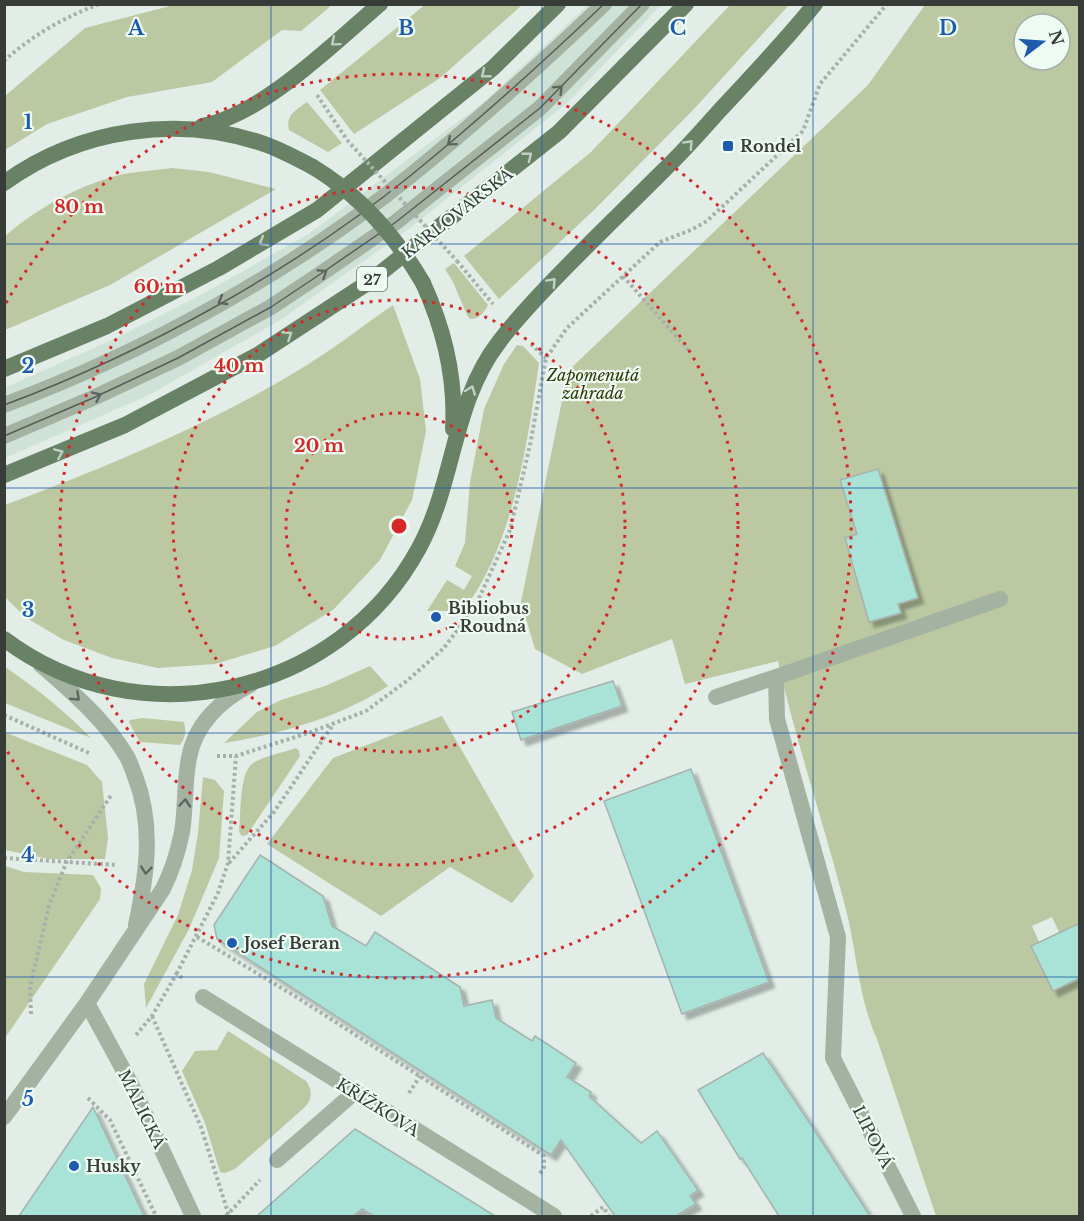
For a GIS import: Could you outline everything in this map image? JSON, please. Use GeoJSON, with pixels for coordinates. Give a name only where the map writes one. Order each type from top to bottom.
{"type":"FeatureCollection","features":[{"type":"Feature","properties":{"kind":"main road"},"geometry":{"type":"LineString","coordinates":[[180,129],[221,122],[255,104],[300,71],[380,4]]}},
{"type":"Feature","properties":{"kind":"main road"},"geometry":{"type":"LineString","coordinates":[[4,369],[107,326],[219,268],[317,210],[493,68],[558,4]]}},
{"type":"Feature","properties":{"kind":"main road","name":"KARLOVARSKÁ"},"geometry":{"type":"LineString","coordinates":[[4,475],[125,425],[259,354],[369,282],[559,132],[686,4]]}},
{"type":"Feature","properties":{"kind":"main road"},"geometry":{"type":"LineString","coordinates":[[4,639],[51,667],[90,682],[140,693],[189,694],[259,681],[326,649],[377,606],[419,549],[436,509],[472,385],[485,362],[512,325],[583,249],[668,166],[786,41],[815,4]]}},
{"type":"Feature","properties":{"kind":"main road"},"geometry":{"type":"LineString","coordinates":[[4,183],[63,150],[95,139],[137,131],[202,130],[247,139],[269,146],[313,167],[348,191],[379,220],[410,260],[423,283],[446,347],[451,375],[453,426],[448,466]]}},
{"type":"Feature","properties":{"kind":"street"},"geometry":{"type":"LineString","coordinates":[[4,405],[96,367],[171,330],[267,276],[338,230],[409,177],[518,86],[604,4]]}},
{"type":"Feature","properties":{"kind":"street","name":"KARLOVARSKÁ"},"geometry":{"type":"LineString","coordinates":[[4,436],[178,358],[271,307],[316,278],[396,222],[540,108],[642,4]]}},
{"type":"Feature","properties":{"kind":"street"},"geometry":{"type":"LineString","coordinates":[[716,697],[1000,599]]}},
{"type":"Feature","properties":{"kind":"street"},"geometry":{"type":"LineString","coordinates":[[33,658],[79,698],[100,720],[127,756],[140,788],[147,837],[147,865],[135,934]]}},
{"type":"Feature","properties":{"kind":"street","name":"LIPOVÁ"},"geometry":{"type":"LineString","coordinates":[[776,677],[777,719],[838,937],[832,1058],[913,1216]]}},
{"type":"Feature","properties":{"kind":"street"},"geometry":{"type":"LineString","coordinates":[[4,1117],[87,1003],[163,889],[172,871],[182,830],[189,756],[200,728],[217,707],[259,681]]}},
{"type":"Feature","properties":{"kind":"street","name":"KŘÍŽKOVA"},"geometry":{"type":"LineString","coordinates":[[203,997],[554,1216]]}},
{"type":"Feature","properties":{"kind":"street","name":"MALICKÁ"},"geometry":{"type":"LineString","coordinates":[[87,1003],[130,1082],[193,1216]]}},
{"type":"Feature","properties":{"kind":"street"},"geometry":{"type":"LineString","coordinates":[[277,1160],[355,1092]]}},
{"type":"Feature","properties":{"kind":"path"},"geometry":{"type":"LineString","coordinates":[[4,62],[19,47],[75,13],[100,4]]}},
{"type":"Feature","properties":{"kind":"path"},"geometry":{"type":"LineString","coordinates":[[117,1059],[152,1016],[197,937],[218,893],[228,863],[236,756],[366,711],[408,680],[444,648],[476,605],[510,530],[530,445],[546,358],[567,328],[660,242],[707,221],[803,131],[820,84],[887,4]]}},
{"type":"Feature","properties":{"kind":"path"},"geometry":{"type":"LineString","coordinates":[[347,140],[457,261]]}},
{"type":"Feature","properties":{"kind":"path"},"geometry":{"type":"LineString","coordinates":[[623,276],[690,352]]}},
{"type":"Feature","properties":{"kind":"path"},"geometry":{"type":"LineString","coordinates":[[4,715],[105,760],[127,756]]}},
{"type":"Feature","properties":{"kind":"path"},"geometry":{"type":"LineString","coordinates":[[228,863],[274,812],[334,723]]}},
{"type":"Feature","properties":{"kind":"path"},"geometry":{"type":"LineString","coordinates":[[110,782],[115,804]]}},
{"type":"Feature","properties":{"kind":"path"},"geometry":{"type":"LineString","coordinates":[[31,1014],[30,987],[49,906],[66,863],[112,794]]}},
{"type":"Feature","properties":{"kind":"path"},"geometry":{"type":"LineString","coordinates":[[4,858],[117,865],[118,855]]}},
{"type":"Feature","properties":{"kind":"path"},"geometry":{"type":"LineString","coordinates":[[197,937],[307,1004],[544,1156],[544,1167],[524,1198]]}},
{"type":"Feature","properties":{"kind":"path"},"geometry":{"type":"LineString","coordinates":[[177,974],[203,997]]}},
{"type":"Feature","properties":{"kind":"path"},"geometry":{"type":"LineString","coordinates":[[152,1016],[201,1127],[228,1216]]}},
{"type":"Feature","properties":{"kind":"path"},"geometry":{"type":"LineString","coordinates":[[88,1098],[110,1120],[156,1216]]}},
{"type":"Feature","properties":{"kind":"path"},"geometry":{"type":"LineString","coordinates":[[228,1216],[277,1160]]}},
{"type":"Feature","properties":{"kind":"path"},"geometry":{"type":"LineString","coordinates":[[591,1216],[603,1207],[609,1216]]}},
{"type":"Feature","properties":{"kind":"shaded area"},"geometry":{"type":"Polygon","coordinates":[[[588,5],[661,5],[566,104],[410,228],[282,319],[149,395],[5,458],[4,388],[112,340],[199,296],[310,233],[484,102],[588,5]]]}},
{"type":"Feature","properties":{"kind":"green space"},"geometry":{"type":"Polygon","coordinates":[[[426,4],[522,5],[440,78],[354,134],[320,90],[426,4]]]}},
{"type":"Feature","properties":{"kind":"green space"},"geometry":{"type":"Polygon","coordinates":[[[174,5],[332,5],[301,31],[282,30],[212,82],[127,97],[47,124],[5,150],[5,96],[85,28],[174,5]]]}},
{"type":"Feature","properties":{"kind":"green space"},"geometry":{"type":"Polygon","coordinates":[[[730,5],[789,5],[694,109],[594,210],[499,299],[464,256],[591,152],[730,5]]]}},
{"type":"Feature","properties":{"kind":"green space","name":"Zapomenutá zahrada"},"geometry":{"type":"Polygon","coordinates":[[[925,5],[1079,5],[1079,1216],[936,1216],[866,1009],[847,914],[778,661],[685,684],[672,639],[582,674],[535,649],[521,602],[568,371],[868,85],[925,5]],[[1052,917],[1032,926],[1039,942],[1059,932],[1052,917]]]}},
{"type":"Feature","properties":{"kind":"green space"},"geometry":{"type":"Polygon","coordinates":[[[307,102],[342,143],[328,152],[289,130],[290,117],[295,110],[307,102]]]}},
{"type":"Feature","properties":{"kind":"green space"},"geometry":{"type":"Polygon","coordinates":[[[172,168],[209,172],[276,189],[110,285],[5,330],[5,236],[48,205],[96,182],[129,173],[172,168]]]}},
{"type":"Feature","properties":{"kind":"green space"},"geometry":{"type":"Polygon","coordinates":[[[454,263],[488,305],[479,317],[470,319],[467,315],[445,269],[454,263]]]}},
{"type":"Feature","properties":{"kind":"green space"},"geometry":{"type":"Polygon","coordinates":[[[393,305],[420,379],[426,431],[412,500],[380,560],[334,609],[275,646],[215,664],[158,668],[112,658],[64,640],[25,617],[5,597],[5,505],[159,443],[234,406],[307,365],[393,305]]]}},
{"type":"Feature","properties":{"kind":"green space"},"geometry":{"type":"Polygon","coordinates":[[[517,345],[523,346],[539,363],[523,460],[506,525],[495,556],[463,611],[427,611],[447,580],[464,590],[472,576],[455,566],[465,543],[470,482],[484,409],[504,364],[517,345]]]}},
{"type":"Feature","properties":{"kind":"green space"},"geometry":{"type":"Polygon","coordinates":[[[370,666],[388,686],[370,697],[309,723],[267,735],[224,743],[257,712],[281,700],[325,686],[370,666]]]}},
{"type":"Feature","properties":{"kind":"green space"},"geometry":{"type":"Polygon","coordinates":[[[5,667],[50,700],[91,738],[5,703],[5,667]]]}},
{"type":"Feature","properties":{"kind":"green space"},"geometry":{"type":"Polygon","coordinates":[[[442,716],[534,876],[512,903],[450,867],[381,916],[267,844],[333,758],[442,716]]]}},
{"type":"Feature","properties":{"kind":"green space"},"geometry":{"type":"Polygon","coordinates":[[[143,718],[184,722],[185,734],[180,745],[140,742],[129,722],[143,718]]]}},
{"type":"Feature","properties":{"kind":"green space"},"geometry":{"type":"Polygon","coordinates":[[[4,732],[87,765],[102,782],[108,838],[105,859],[49,859],[5,850],[4,732]]]}},
{"type":"Feature","properties":{"kind":"green space"},"geometry":{"type":"Polygon","coordinates":[[[296,748],[300,756],[247,835],[242,836],[239,832],[241,796],[248,769],[261,759],[296,748]]]}},
{"type":"Feature","properties":{"kind":"green space"},"geometry":{"type":"Polygon","coordinates":[[[203,777],[215,780],[224,791],[219,858],[189,929],[146,1008],[144,984],[178,915],[192,870],[203,777]]]}},
{"type":"Feature","properties":{"kind":"green space"},"geometry":{"type":"Polygon","coordinates":[[[5,866],[24,872],[93,875],[101,888],[100,899],[5,1038],[5,866]]]}},
{"type":"Feature","properties":{"kind":"green space"},"geometry":{"type":"Polygon","coordinates":[[[228,1031],[306,1081],[311,1094],[305,1107],[235,1169],[225,1173],[220,1172],[205,1123],[182,1071],[195,1051],[217,1050],[228,1031]]]}},
{"type":"Feature","properties":{"kind":"building"},"geometry":{"type":"Polygon","coordinates":[[[878,469],[918,598],[898,604],[901,613],[869,622],[845,538],[857,534],[840,480],[878,469]]]}},
{"type":"Feature","properties":{"kind":"building"},"geometry":{"type":"Polygon","coordinates":[[[613,681],[622,706],[521,740],[512,712],[613,681]]]}},
{"type":"Feature","properties":{"kind":"building"},"geometry":{"type":"Polygon","coordinates":[[[691,769],[769,982],[682,1014],[604,801],[691,769]]]}},
{"type":"Feature","properties":{"kind":"building"},"geometry":{"type":"Polygon","coordinates":[[[260,855],[323,896],[332,926],[366,946],[375,932],[460,987],[464,1006],[492,1000],[496,1018],[532,1041],[535,1036],[576,1063],[567,1077],[591,1092],[589,1096],[641,1143],[657,1131],[698,1190],[690,1196],[696,1204],[676,1216],[615,1216],[561,1140],[551,1155],[217,939],[214,925],[260,855]]]}},
{"type":"Feature","properties":{"kind":"building"},"geometry":{"type":"Polygon","coordinates":[[[1080,923],[1080,978],[1053,991],[1031,946],[1080,923]]]}},
{"type":"Feature","properties":{"kind":"building"},"geometry":{"type":"Polygon","coordinates":[[[763,1053],[870,1216],[779,1216],[742,1158],[740,1159],[698,1090],[763,1053]]]}},
{"type":"Feature","properties":{"kind":"building"},"geometry":{"type":"Polygon","coordinates":[[[93,1107],[144,1216],[19,1216],[93,1107]]]}},
{"type":"Feature","properties":{"kind":"building"},"geometry":{"type":"Polygon","coordinates":[[[355,1129],[495,1216],[374,1216],[362,1209],[353,1216],[257,1216],[355,1129]]]}},
{"type":"Feature","properties":{"kind":"tram line"},"geometry":{"type":"LineString","coordinates":[[4,405],[57,384],[163,334],[216,306],[317,244],[365,211],[435,156],[557,49],[604,4]]}},
{"type":"Feature","properties":{"kind":"tram line"},"geometry":{"type":"LineString","coordinates":[[4,436],[178,358],[271,307],[316,277],[396,222],[540,108],[642,4]]}},
{"type":"Feature","properties":{"kind":"place","name":"Rondel"},"geometry":{"type":"Point","coordinates":[728,146]}},
{"type":"Feature","properties":{"kind":"place","name":"Bibliobus - Roudná"},"geometry":{"type":"Point","coordinates":[436,617]}},
{"type":"Feature","properties":{"kind":"place","name":"Josef Beran"},"geometry":{"type":"Point","coordinates":[232,943]}},
{"type":"Feature","properties":{"kind":"place","name":"Husky"},"geometry":{"type":"Point","coordinates":[74,1166]}}]}
